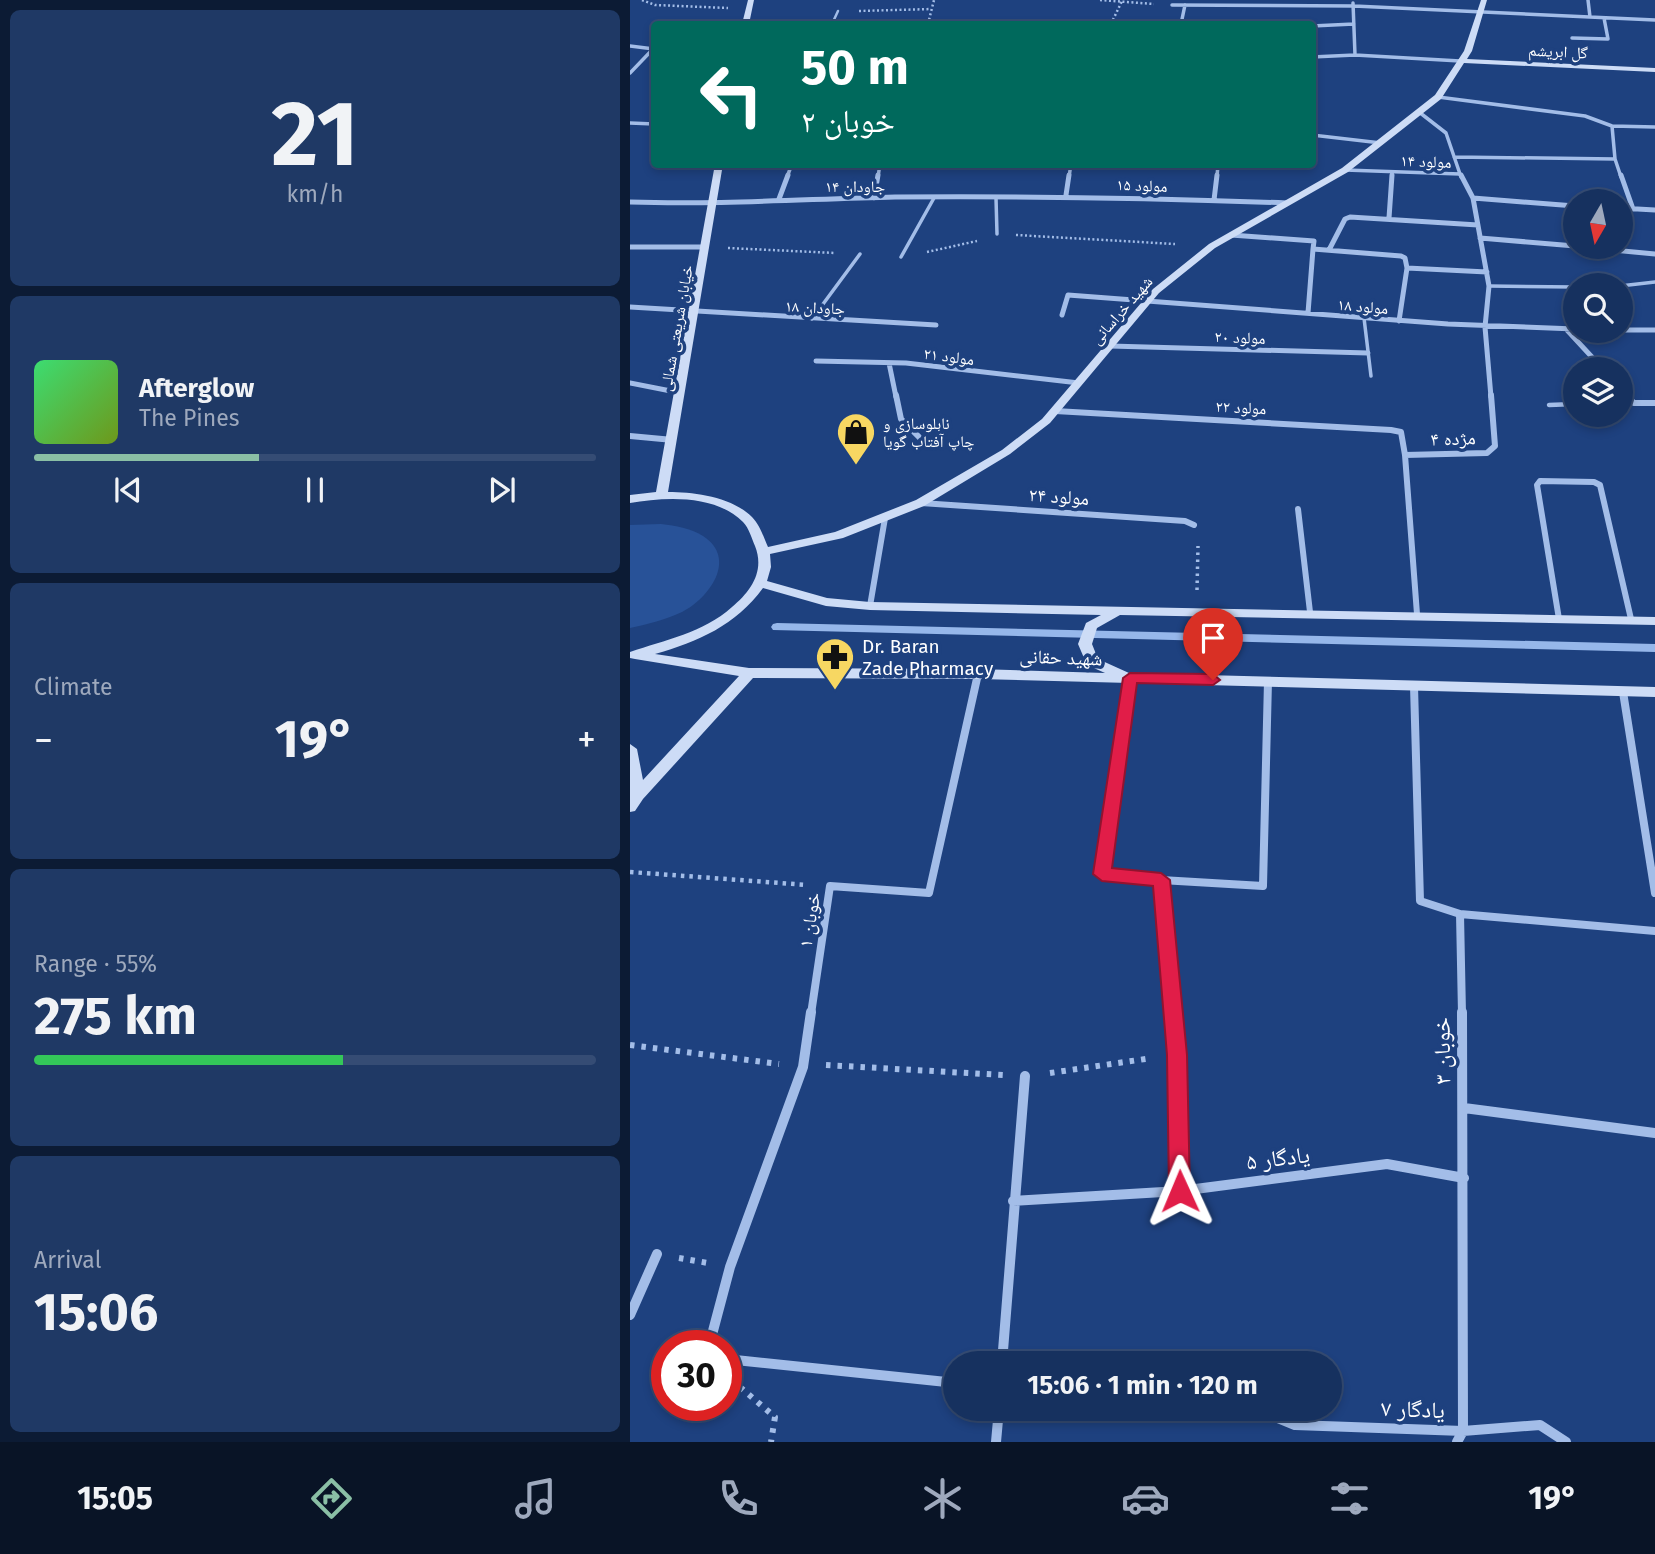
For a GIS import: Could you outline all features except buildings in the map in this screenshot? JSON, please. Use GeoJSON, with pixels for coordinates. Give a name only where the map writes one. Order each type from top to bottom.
{"type":"FeatureCollection","features":[{"type":"Feature","properties":{"kind":"main road"},"geometry":{"type":"LineString","coordinates":[[746,21],[751,0]]}},
{"type":"Feature","properties":{"kind":"main road","name":"شهید خراسانی"},"geometry":{"type":"LineString","coordinates":[[764,552],[839,535],[884,519],[920,503],[1006,452],[1055,411],[1150,299],[1212,246],[1345,170],[1438,97],[1468,51],[1482,4]]}},
{"type":"Feature","properties":{"kind":"main road","name":"گل ابریشم"},"geometry":{"type":"LineString","coordinates":[[1460,61],[1655,70]]}},
{"type":"Feature","properties":{"kind":"main road","name":"خیابان شریعتی شمالی"},"geometry":{"type":"LineString","coordinates":[[661,497],[719,168]]}},
{"type":"Feature","properties":{"kind":"main road"},"geometry":{"type":"LineString","coordinates":[[630,499],[661,497],[707,501],[731,509],[749,521],[766,559],[760,583],[742,606],[716,626],[682,642],[633,655]]}},
{"type":"Feature","properties":{"kind":"main road"},"geometry":{"type":"LineString","coordinates":[[760,583],[826,602],[870,606],[1125,608],[1655,621]]}},
{"type":"Feature","properties":{"kind":"main road"},"geometry":{"type":"LineString","coordinates":[[1125,608],[1103,616],[1091,626],[1085,644],[1093,662],[1130,678]]}},
{"type":"Feature","properties":{"kind":"main road","name":"شهید حقانی"},"geometry":{"type":"LineString","coordinates":[[633,655],[749,673],[978,674],[1655,692]]}},
{"type":"Feature","properties":{"kind":"main road"},"geometry":{"type":"LineString","coordinates":[[634,801],[749,673]]}},
{"type":"Feature","properties":{"kind":"main road"},"geometry":{"type":"LineString","coordinates":[[630,749],[634,801]]}},
{"type":"Feature","properties":{"kind":"street"},"geometry":{"type":"LineString","coordinates":[[1588,0],[1590,17]]}},
{"type":"Feature","properties":{"kind":"street"},"geometry":{"type":"LineString","coordinates":[[1172,5],[1263,1],[1482,4],[1590,17],[1655,20]]}},
{"type":"Feature","properties":{"kind":"street"},"geometry":{"type":"LineString","coordinates":[[1353,3],[1354,55]]}},
{"type":"Feature","properties":{"kind":"street"},"geometry":{"type":"LineString","coordinates":[[1182,21],[1185,5]]}},
{"type":"Feature","properties":{"kind":"street"},"geometry":{"type":"LineString","coordinates":[[1572,38],[1608,39],[1604,18]]}},
{"type":"Feature","properties":{"kind":"street"},"geometry":{"type":"LineString","coordinates":[[1316,26],[1353,24]]}},
{"type":"Feature","properties":{"kind":"street"},"geometry":{"type":"LineString","coordinates":[[630,46],[651,49]]}},
{"type":"Feature","properties":{"kind":"street"},"geometry":{"type":"LineString","coordinates":[[630,73],[651,52]]}},
{"type":"Feature","properties":{"kind":"street"},"geometry":{"type":"LineString","coordinates":[[1316,57],[1354,55],[1460,61]]}},
{"type":"Feature","properties":{"kind":"street"},"geometry":{"type":"LineString","coordinates":[[1438,97],[1585,116],[1612,126],[1655,127]]}},
{"type":"Feature","properties":{"kind":"street"},"geometry":{"type":"LineString","coordinates":[[1419,112],[1446,132],[1460,174]]}},
{"type":"Feature","properties":{"kind":"street"},"geometry":{"type":"LineString","coordinates":[[630,123],[651,124]]}},
{"type":"Feature","properties":{"kind":"street"},"geometry":{"type":"LineString","coordinates":[[1612,126],[1615,159],[1626,189]]}},
{"type":"Feature","properties":{"kind":"street"},"geometry":{"type":"LineString","coordinates":[[1316,135],[1381,143]]}},
{"type":"Feature","properties":{"kind":"street"},"geometry":{"type":"LineString","coordinates":[[1454,157],[1615,159]]}},
{"type":"Feature","properties":{"kind":"street"},"geometry":{"type":"LineString","coordinates":[[779,199],[791,168]]}},
{"type":"Feature","properties":{"kind":"street"},"geometry":{"type":"LineString","coordinates":[[874,198],[879,168]]}},
{"type":"Feature","properties":{"kind":"street"},"geometry":{"type":"LineString","coordinates":[[1066,195],[1070,168]]}},
{"type":"Feature","properties":{"kind":"street"},"geometry":{"type":"LineString","coordinates":[[1214,200],[1218,168]]}},
{"type":"Feature","properties":{"kind":"street","name":"مولود ۱۴"},"geometry":{"type":"LineString","coordinates":[[1345,170],[1460,174],[1473,198],[1487,272],[1489,286],[1485,327]]}},
{"type":"Feature","properties":{"kind":"street"},"geometry":{"type":"LineString","coordinates":[[1389,218],[1392,172]]}},
{"type":"Feature","properties":{"kind":"street","name":"مولود ۱۵"},"geometry":{"type":"LineString","coordinates":[[996,198],[1066,195],[1287,203]]}},
{"type":"Feature","properties":{"kind":"street","name":"جاودان ۱۴"},"geometry":{"type":"LineString","coordinates":[[630,202],[714,205],[779,199],[996,198]]}},
{"type":"Feature","properties":{"kind":"street"},"geometry":{"type":"LineString","coordinates":[[1473,198],[1563,205]]}},
{"type":"Feature","properties":{"kind":"street"},"geometry":{"type":"LineString","coordinates":[[1633,209],[1655,210]]}},
{"type":"Feature","properties":{"kind":"street"},"geometry":{"type":"LineString","coordinates":[[1329,250],[1346,218],[1389,218],[1478,225]]}},
{"type":"Feature","properties":{"kind":"street"},"geometry":{"type":"LineString","coordinates":[[1231,235],[1314,241],[1307,313]]}},
{"type":"Feature","properties":{"kind":"street"},"geometry":{"type":"LineString","coordinates":[[1480,238],[1563,245]]}},
{"type":"Feature","properties":{"kind":"street"},"geometry":{"type":"LineString","coordinates":[[630,247],[706,247]]}},
{"type":"Feature","properties":{"kind":"street"},"geometry":{"type":"LineString","coordinates":[[1313,249],[1404,256],[1407,268],[1399,321]]}},
{"type":"Feature","properties":{"kind":"street"},"geometry":{"type":"LineString","coordinates":[[1633,252],[1655,254]]}},
{"type":"Feature","properties":{"kind":"street"},"geometry":{"type":"LineString","coordinates":[[1407,268],[1487,272]]}},
{"type":"Feature","properties":{"kind":"street","name":"مولود ۱۸"},"geometry":{"type":"LineString","coordinates":[[1062,315],[1068,295],[1150,299],[1485,327],[1563,329]]}},
{"type":"Feature","properties":{"kind":"street","name":"جاودان ۱۸"},"geometry":{"type":"LineString","coordinates":[[630,307],[692,313],[936,325]]}},
{"type":"Feature","properties":{"kind":"street","name":"مژده ۴"},"geometry":{"type":"LineString","coordinates":[[1418,614],[1405,455],[1487,453],[1495,446],[1485,327]]}},
{"type":"Feature","properties":{"kind":"street"},"geometry":{"type":"LineString","coordinates":[[1633,330],[1655,330]]}},
{"type":"Feature","properties":{"kind":"street"},"geometry":{"type":"LineString","coordinates":[[1579,343],[1592,357]]}},
{"type":"Feature","properties":{"kind":"street","name":"مولود ۲۰"},"geometry":{"type":"LineString","coordinates":[[1110,346],[1368,353]]}},
{"type":"Feature","properties":{"kind":"street","name":"مولود ۲۱"},"geometry":{"type":"LineString","coordinates":[[816,361],[889,363],[1079,383]]}},
{"type":"Feature","properties":{"kind":"street"},"geometry":{"type":"LineString","coordinates":[[889,363],[901,419],[922,440]]}},
{"type":"Feature","properties":{"kind":"street"},"geometry":{"type":"LineString","coordinates":[[630,383],[681,393]]}},
{"type":"Feature","properties":{"kind":"street"},"geometry":{"type":"LineString","coordinates":[[1634,403],[1655,403]]}},
{"type":"Feature","properties":{"kind":"street","name":"مولود ۲۲"},"geometry":{"type":"LineString","coordinates":[[1055,411],[1391,430],[1401,432],[1405,455]]}},
{"type":"Feature","properties":{"kind":"street"},"geometry":{"type":"LineString","coordinates":[[630,436],[673,440]]}},
{"type":"Feature","properties":{"kind":"street"},"geometry":{"type":"LineString","coordinates":[[1559,619],[1537,483],[1594,482],[1600,485],[1631,620]]}},
{"type":"Feature","properties":{"kind":"street","name":"مولود ۲۴"},"geometry":{"type":"LineString","coordinates":[[920,503],[1185,521],[1194,525]]}},
{"type":"Feature","properties":{"kind":"street"},"geometry":{"type":"LineString","coordinates":[[1298,509],[1310,612]]}},
{"type":"Feature","properties":{"kind":"street"},"geometry":{"type":"LineString","coordinates":[[870,606],[884,519]]}},
{"type":"Feature","properties":{"kind":"street","name":"خوبان ۱"},"geometry":{"type":"LineString","coordinates":[[713,1330],[730,1267],[803,1067],[830,886],[929,893],[978,674]]}},
{"type":"Feature","properties":{"kind":"street"},"geometry":{"type":"LineString","coordinates":[[1130,678],[1102,874],[1263,886],[1268,681]]}},
{"type":"Feature","properties":{"kind":"street"},"geometry":{"type":"LineString","coordinates":[[1414,686],[1420,901],[1460,914],[1655,931]]}},
{"type":"Feature","properties":{"kind":"street"},"geometry":{"type":"LineString","coordinates":[[1623,692],[1655,893]]}},
{"type":"Feature","properties":{"kind":"street"},"geometry":{"type":"LineString","coordinates":[[1161,880],[1177,1055],[1180,1191]]}},
{"type":"Feature","properties":{"kind":"street","name":"خوبان ۳"},"geometry":{"type":"LineString","coordinates":[[1457,1442],[1463,1431],[1464,1108],[1460,914]]}},
{"type":"Feature","properties":{"kind":"street"},"geometry":{"type":"LineString","coordinates":[[1003,1351],[1025,1076]]}},
{"type":"Feature","properties":{"kind":"street"},"geometry":{"type":"LineString","coordinates":[[1464,1108],[1655,1133]]}},
{"type":"Feature","properties":{"kind":"street","name":"یادگار ۵"},"geometry":{"type":"LineString","coordinates":[[1013,1201],[1180,1191],[1387,1164],[1464,1178]]}},
{"type":"Feature","properties":{"kind":"street"},"geometry":{"type":"LineString","coordinates":[[630,1315],[657,1254]]}},
{"type":"Feature","properties":{"kind":"street"},"geometry":{"type":"LineString","coordinates":[[742,1361],[943,1382]]}},
{"type":"Feature","properties":{"kind":"street"},"geometry":{"type":"LineString","coordinates":[[996,1442],[998,1421]]}},
{"type":"Feature","properties":{"kind":"street","name":"یادگار ۷"},"geometry":{"type":"LineString","coordinates":[[1285,1421],[1295,1425],[1463,1431],[1540,1425],[1566,1442]]}},
{"type":"Feature","properties":{"kind":"lane"},"geometry":{"type":"LineString","coordinates":[[833,21],[838,11]]}},
{"type":"Feature","properties":{"kind":"lane"},"geometry":{"type":"LineString","coordinates":[[901,257],[934,198]]}},
{"type":"Feature","properties":{"kind":"lane"},"geometry":{"type":"LineString","coordinates":[[996,198],[997,234]]}},
{"type":"Feature","properties":{"kind":"lane"},"geometry":{"type":"LineString","coordinates":[[812,320],[860,254]]}},
{"type":"Feature","properties":{"kind":"lane"},"geometry":{"type":"LineString","coordinates":[[1633,285],[1655,282]]}},
{"type":"Feature","properties":{"kind":"lane"},"geometry":{"type":"LineString","coordinates":[[1489,286],[1563,287]]}},
{"type":"Feature","properties":{"kind":"lane"},"geometry":{"type":"LineString","coordinates":[[1364,318],[1371,376]]}},
{"type":"Feature","properties":{"kind":"lane"},"geometry":{"type":"LineString","coordinates":[[1549,405],[1563,404]]}},
{"type":"Feature","properties":{"kind":"path"},"geometry":{"type":"LineString","coordinates":[[642,0],[655,5],[748,9]]}},
{"type":"Feature","properties":{"kind":"path"},"geometry":{"type":"LineString","coordinates":[[929,21],[934,0]]}},
{"type":"Feature","properties":{"kind":"path"},"geometry":{"type":"LineString","coordinates":[[1100,0],[1172,5]]}},
{"type":"Feature","properties":{"kind":"path"},"geometry":{"type":"LineString","coordinates":[[1112,21],[1122,1]]}},
{"type":"Feature","properties":{"kind":"path"},"geometry":{"type":"LineString","coordinates":[[838,11],[931,9]]}},
{"type":"Feature","properties":{"kind":"path"},"geometry":{"type":"LineString","coordinates":[[901,257],[964,245],[997,234],[1212,246]]}},
{"type":"Feature","properties":{"kind":"path"},"geometry":{"type":"LineString","coordinates":[[706,247],[860,254]]}},
{"type":"Feature","properties":{"kind":"path"},"geometry":{"type":"LineString","coordinates":[[1194,525],[1198,532],[1197,610]]}},
{"type":"Feature","properties":{"kind":"path"},"geometry":{"type":"LineString","coordinates":[[630,873],[830,886]]}},
{"type":"Feature","properties":{"kind":"path"},"geometry":{"type":"LineString","coordinates":[[630,1045],[803,1067],[825,1065],[1025,1076],[1177,1055]]}},
{"type":"Feature","properties":{"kind":"path"},"geometry":{"type":"LineString","coordinates":[[742,1388],[775,1417],[771,1442]]}},
{"type":"Feature","properties":{"kind":"shaded area"},"geometry":{"type":"Polygon","coordinates":[[[661,524],[693,531],[713,545],[719,566],[716,577],[702,597],[682,612],[630,628],[630,525],[661,524]]]}},
{"type":"Feature","properties":{"kind":"waterway"},"geometry":{"type":"LineString","coordinates":[[777,627],[1655,648]]}},
{"type":"Feature","properties":{"kind":"place","name":"نابلوسازی و چاپ آفتاب گویا"},"geometry":{"type":"Point","coordinates":[856,466]}},
{"type":"Feature","properties":{"kind":"place","name":"Dr. Baran Zade Pharmacy"},"geometry":{"type":"Point","coordinates":[835,691]}},
{"type":"Feature","properties":{"kind":"route"},"geometry":{"type":"LineString","coordinates":[[1180,1191],[1177,1055],[1161,880],[1102,874],[1130,678],[1213,680]]}}]}
